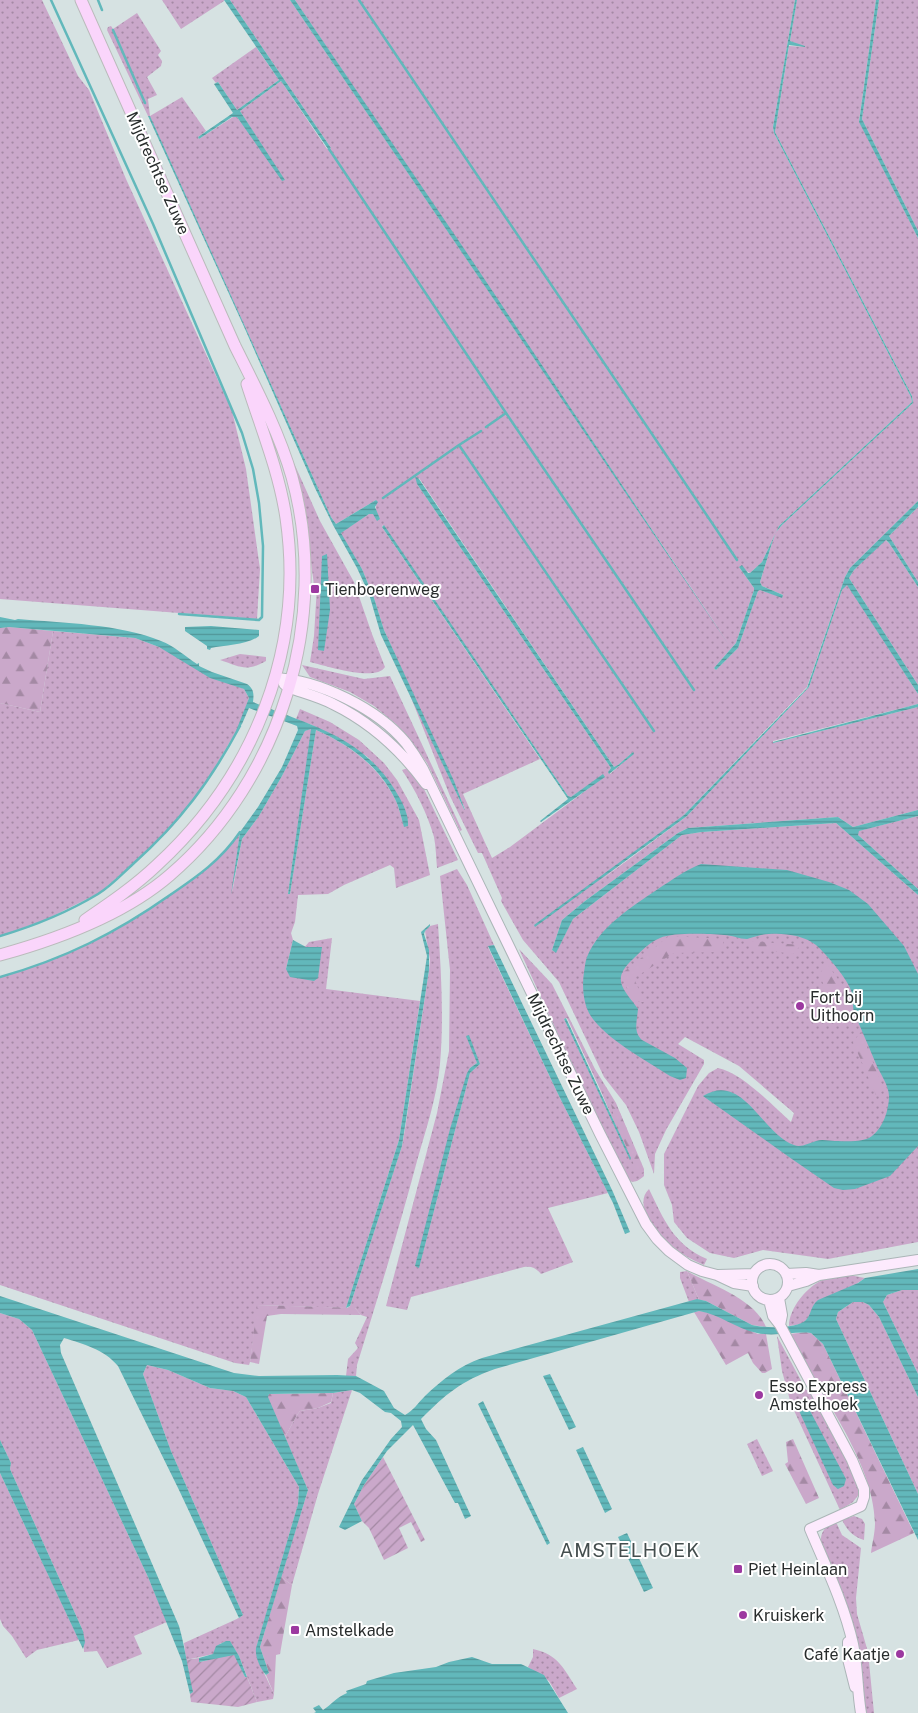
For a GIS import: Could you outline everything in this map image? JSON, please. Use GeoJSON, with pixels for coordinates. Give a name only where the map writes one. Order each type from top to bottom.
{"type":"FeatureCollection","features":[{"type":"Feature","properties":{"kind":"main road","name":"Mijdrechtse Zuwe"},"geometry":{"type":"LineString","coordinates":[[81,0],[235,346],[255,386],[292,477],[300,516],[305,564],[305,587],[302,626],[291,683]]}},
{"type":"Feature","properties":{"kind":"main road","name":"Mijdrechtse Zuwe"},"geometry":{"type":"LineString","coordinates":[[235,346],[270,451],[286,518],[290,570],[289,596],[283,646],[275,678]]}},
{"type":"Feature","properties":{"kind":"main road"},"geometry":{"type":"LineString","coordinates":[[63,934],[105,907],[143,878],[188,834],[220,794],[236,769],[264,710],[275,678]]}},
{"type":"Feature","properties":{"kind":"main road"},"geometry":{"type":"LineString","coordinates":[[0,956],[41,943],[94,922],[150,890],[170,875],[200,845],[230,809],[257,765],[282,710],[291,683]]}},
{"type":"Feature","properties":{"kind":"street","name":"Mijdrechtse Zuwe"},"geometry":{"type":"LineString","coordinates":[[275,678],[332,692],[381,719],[406,742],[423,769],[600,1134],[646,1224],[657,1239],[678,1258],[696,1268],[734,1283],[753,1286]]}},
{"type":"Feature","properties":{"kind":"street"},"geometry":{"type":"LineString","coordinates":[[788,1286],[819,1275],[918,1260]]}},
{"type":"Feature","properties":{"kind":"street"},"geometry":{"type":"LineString","coordinates":[[770,1264],[777,1265],[786,1274],[788,1286],[783,1295],[774,1299],[759,1296],[753,1286],[754,1274],[758,1269],[770,1264]]}},
{"type":"Feature","properties":{"kind":"street"},"geometry":{"type":"LineString","coordinates":[[786,1274],[806,1273],[819,1275]]}},
{"type":"Feature","properties":{"kind":"street","name":"Mijdrechtse Zuwe"},"geometry":{"type":"LineString","coordinates":[[717,1275],[754,1274]]}},
{"type":"Feature","properties":{"kind":"street"},"geometry":{"type":"LineString","coordinates":[[774,1299],[782,1315],[780,1324],[786,1337],[852,1460],[864,1489],[861,1506],[810,1529],[832,1579],[853,1643],[858,1668],[860,1713]]}},
{"type":"Feature","properties":{"kind":"green space"},"geometry":{"type":"Polygon","coordinates":[[[0,0],[42,0],[78,76],[89,90],[126,179],[232,411],[246,469],[260,569],[257,619],[0,599],[0,0]]]}},
{"type":"Feature","properties":{"kind":"green space"},"geometry":{"type":"Polygon","coordinates":[[[162,0],[224,0],[224,1],[181,29],[162,0]]]}},
{"type":"Feature","properties":{"kind":"green space"},"geometry":{"type":"Polygon","coordinates":[[[230,0],[290,0],[729,644],[295,0],[795,0],[773,127],[774,133],[912,402],[779,526],[776,532],[913,403],[912,396],[775,132],[789,46],[805,47],[790,41],[797,0],[876,0],[859,121],[918,238],[918,501],[850,568],[845,577],[807,687],[684,815],[597,883],[687,816],[809,687],[842,590],[847,584],[918,694],[918,704],[773,741],[773,743],[918,707],[918,810],[853,827],[838,817],[688,828],[678,833],[562,920],[552,950],[556,952],[573,919],[682,835],[836,823],[918,895],[918,1242],[828,1259],[763,1250],[734,1258],[710,1253],[687,1238],[674,1222],[672,1205],[664,1185],[664,1154],[698,1086],[709,1073],[718,1068],[737,1076],[756,1090],[791,1122],[794,1113],[739,1066],[685,1037],[678,1044],[704,1060],[704,1064],[666,1130],[655,1154],[654,1174],[639,1132],[626,1105],[604,1077],[559,982],[523,940],[501,901],[502,898],[482,853],[478,853],[450,796],[406,685],[465,809],[384,630],[362,569],[340,533],[369,514],[373,514],[380,519],[376,512],[376,500],[336,524],[331,517],[150,117],[107,30],[108,27],[111,26],[113,29],[137,13],[161,51],[158,55],[162,61],[161,66],[147,77],[157,95],[148,99],[150,116],[182,97],[206,131],[198,137],[199,139],[233,117],[237,117],[284,180],[240,111],[281,81],[327,149],[331,148],[230,0]],[[419,478],[417,484],[611,768],[608,772],[610,774],[633,752],[614,767],[419,478]],[[383,525],[382,527],[540,759],[463,794],[492,858],[510,847],[604,777],[603,775],[571,797],[568,796],[383,525]],[[775,534],[762,562],[750,573],[739,567],[754,590],[736,643],[714,668],[716,670],[738,648],[758,591],[782,597],[783,595],[762,586],[760,582],[775,534]]]}},
{"type":"Feature","properties":{"kind":"green space"},"geometry":{"type":"Polygon","coordinates":[[[879,0],[918,0],[918,231],[862,119],[879,0]]]}},
{"type":"Feature","properties":{"kind":"green space"},"geometry":{"type":"Polygon","coordinates":[[[256,47],[279,80],[237,110],[218,82],[216,83],[212,78],[256,47]]]}},
{"type":"Feature","properties":{"kind":"green space"},"geometry":{"type":"Polygon","coordinates":[[[280,432],[320,521],[354,582],[385,667],[380,671],[372,673],[350,672],[310,662],[314,636],[317,586],[314,585],[304,511],[280,432]]]}},
{"type":"Feature","properties":{"kind":"green space"},"geometry":{"type":"Polygon","coordinates":[[[918,507],[918,582],[889,536],[918,507]]]}},
{"type":"Feature","properties":{"kind":"green space"},"geometry":{"type":"Polygon","coordinates":[[[885,540],[889,543],[918,587],[918,685],[849,578],[854,570],[885,540]]]}},
{"type":"Feature","properties":{"kind":"green space"},"geometry":{"type":"Polygon","coordinates":[[[9,627],[53,631],[40,712],[0,703],[0,628],[9,627]]]}},
{"type":"Feature","properties":{"kind":"green space"},"geometry":{"type":"Polygon","coordinates":[[[53,631],[135,638],[159,647],[244,689],[249,698],[240,725],[203,787],[173,826],[149,850],[99,893],[45,920],[0,936],[0,703],[40,712],[53,631]]]}},
{"type":"Feature","properties":{"kind":"green space"},"geometry":{"type":"Polygon","coordinates":[[[240,654],[266,657],[266,661],[253,666],[243,667],[220,660],[240,654]]]}},
{"type":"Feature","properties":{"kind":"green space"},"geometry":{"type":"Polygon","coordinates":[[[302,665],[364,679],[390,676],[462,830],[460,831],[427,763],[396,724],[374,706],[350,692],[310,677],[302,665]]]}},
{"type":"Feature","properties":{"kind":"green space"},"geometry":{"type":"Polygon","coordinates":[[[300,709],[330,722],[359,740],[384,763],[397,780],[419,820],[430,875],[396,888],[394,868],[390,865],[328,894],[298,895],[295,922],[291,933],[293,940],[286,969],[309,942],[332,938],[326,989],[420,1001],[399,1140],[346,1308],[258,1305],[249,1365],[235,1363],[0,1285],[0,977],[46,962],[89,944],[150,909],[208,867],[225,851],[240,832],[232,893],[242,839],[259,816],[305,731],[312,728],[288,894],[290,894],[316,730],[350,749],[370,765],[394,797],[404,826],[406,826],[408,824],[406,813],[391,784],[368,757],[312,725],[296,719],[300,709]]]}},
{"type":"Feature","properties":{"kind":"green space"},"geometry":{"type":"Polygon","coordinates":[[[408,768],[424,789],[458,860],[437,868],[435,841],[428,819],[421,802],[402,770],[408,768]]]}},
{"type":"Feature","properties":{"kind":"green space"},"geometry":{"type":"Polygon","coordinates":[[[918,816],[918,889],[858,835],[858,831],[918,816]]]}},
{"type":"Feature","properties":{"kind":"green space"},"geometry":{"type":"Polygon","coordinates":[[[457,869],[467,885],[494,945],[488,947],[558,1094],[608,1193],[548,1208],[573,1262],[541,1274],[534,1268],[524,1267],[411,1297],[407,1310],[386,1306],[437,1113],[449,1051],[450,970],[440,876],[457,869]],[[475,1053],[477,1063],[470,1068],[419,1268],[470,1073],[480,1064],[475,1053]]]}},
{"type":"Feature","properties":{"kind":"green space"},"geometry":{"type":"Polygon","coordinates":[[[438,924],[442,1029],[436,1089],[403,1212],[357,1365],[356,1376],[346,1376],[348,1359],[358,1348],[355,1343],[367,1317],[361,1315],[355,1308],[348,1308],[402,1146],[429,970],[430,960],[425,931],[430,926],[438,924]]]}},
{"type":"Feature","properties":{"kind":"green space"},"geometry":{"type":"Polygon","coordinates":[[[669,936],[724,939],[721,952],[674,953],[634,978],[644,1002],[633,1002],[621,974],[669,936]]]}},
{"type":"Feature","properties":{"kind":"green space"},"geometry":{"type":"Polygon","coordinates":[[[751,941],[801,945],[793,954],[749,948],[751,941]]]}},
{"type":"Feature","properties":{"kind":"green space"},"geometry":{"type":"Polygon","coordinates":[[[519,949],[552,984],[595,1069],[616,1103],[644,1169],[644,1176],[636,1181],[629,1181],[610,1148],[519,949]],[[567,1018],[564,1019],[630,1159],[567,1018]]]}},
{"type":"Feature","properties":{"kind":"green space"},"geometry":{"type":"Polygon","coordinates":[[[827,964],[848,993],[856,1021],[842,1027],[819,974],[827,964]]]}},
{"type":"Feature","properties":{"kind":"green space"},"geometry":{"type":"Polygon","coordinates":[[[861,1032],[884,1090],[876,1095],[853,1042],[861,1032]]]}},
{"type":"Feature","properties":{"kind":"green space"},"geometry":{"type":"Polygon","coordinates":[[[611,1104],[620,1113],[644,1172],[638,1174],[614,1117],[611,1104]]]}},
{"type":"Feature","properties":{"kind":"green space"},"geometry":{"type":"Polygon","coordinates":[[[649,1189],[671,1230],[686,1247],[707,1259],[704,1265],[679,1251],[654,1227],[645,1211],[643,1203],[649,1189]]]}},
{"type":"Feature","properties":{"kind":"green space"},"geometry":{"type":"Polygon","coordinates":[[[687,1271],[699,1300],[689,1302],[680,1278],[680,1272],[687,1271]]]}},
{"type":"Feature","properties":{"kind":"green space"},"geometry":{"type":"Polygon","coordinates":[[[687,1271],[742,1300],[760,1317],[766,1327],[752,1325],[706,1301],[699,1300],[687,1271]]]}},
{"type":"Feature","properties":{"kind":"green space"},"geometry":{"type":"Polygon","coordinates":[[[849,1275],[865,1278],[811,1315],[802,1324],[789,1326],[792,1312],[796,1305],[812,1286],[825,1279],[849,1275]]]}},
{"type":"Feature","properties":{"kind":"green space"},"geometry":{"type":"Polygon","coordinates":[[[902,1290],[918,1290],[918,1374],[883,1302],[887,1295],[902,1290]]]}},
{"type":"Feature","properties":{"kind":"green space"},"geometry":{"type":"Polygon","coordinates":[[[853,1302],[863,1302],[869,1305],[879,1317],[918,1397],[918,1494],[836,1319],[838,1312],[853,1302]]]}},
{"type":"Feature","properties":{"kind":"green space"},"geometry":{"type":"Polygon","coordinates":[[[257,1305],[355,1308],[361,1315],[281,1314],[267,1316],[259,1364],[250,1362],[257,1305]]]}},
{"type":"Feature","properties":{"kind":"green space"},"geometry":{"type":"Polygon","coordinates":[[[694,1312],[709,1312],[758,1334],[766,1334],[772,1369],[762,1373],[753,1363],[748,1353],[726,1365],[694,1312]]]}},
{"type":"Feature","properties":{"kind":"green space"},"geometry":{"type":"Polygon","coordinates":[[[0,1313],[19,1319],[32,1330],[148,1577],[167,1622],[134,1636],[142,1654],[107,1668],[97,1651],[84,1652],[83,1631],[10,1469],[11,1463],[0,1440],[0,1313]]]}},
{"type":"Feature","properties":{"kind":"green space"},"geometry":{"type":"Polygon","coordinates":[[[811,1333],[823,1344],[914,1533],[871,1553],[875,1523],[872,1499],[865,1474],[842,1426],[790,1334],[811,1333]]]}},
{"type":"Feature","properties":{"kind":"green space"},"geometry":{"type":"Polygon","coordinates":[[[777,1336],[806,1390],[810,1389],[849,1463],[860,1493],[853,1502],[840,1510],[791,1404],[782,1371],[777,1336]]]}},
{"type":"Feature","properties":{"kind":"green space"},"geometry":{"type":"Polygon","coordinates":[[[147,1365],[168,1370],[210,1388],[233,1391],[246,1397],[299,1487],[298,1504],[256,1649],[274,1694],[273,1699],[257,1702],[239,1656],[229,1641],[221,1643],[213,1654],[186,1660],[184,1643],[243,1615],[171,1451],[143,1374],[147,1365]]]}},
{"type":"Feature","properties":{"kind":"green space"},"geometry":{"type":"Polygon","coordinates":[[[352,1390],[318,1494],[292,1585],[281,1577],[308,1490],[285,1437],[300,1411],[318,1408],[331,1403],[333,1393],[352,1390]]]}},
{"type":"Feature","properties":{"kind":"green space"},"geometry":{"type":"Polygon","coordinates":[[[333,1393],[331,1402],[318,1408],[300,1411],[285,1437],[267,1397],[269,1394],[333,1393]]]}},
{"type":"Feature","properties":{"kind":"green space"},"geometry":{"type":"Polygon","coordinates":[[[757,1439],[773,1471],[762,1476],[747,1444],[757,1439]]]}},
{"type":"Feature","properties":{"kind":"green space"},"geometry":{"type":"Polygon","coordinates":[[[793,1439],[819,1498],[806,1504],[785,1464],[788,1462],[786,1442],[793,1439]]]}},
{"type":"Feature","properties":{"kind":"green space"},"geometry":{"type":"Polygon","coordinates":[[[383,1457],[425,1540],[421,1542],[411,1522],[399,1528],[408,1548],[384,1560],[369,1528],[362,1521],[354,1504],[383,1457]]]}},
{"type":"Feature","properties":{"kind":"green space"},"geometry":{"type":"Polygon","coordinates":[[[0,1473],[79,1640],[37,1650],[26,1658],[0,1619],[0,1473]]]}},
{"type":"Feature","properties":{"kind":"green space"},"geometry":{"type":"Polygon","coordinates":[[[854,1516],[862,1519],[865,1524],[864,1540],[851,1533],[842,1520],[854,1516]]]}},
{"type":"Feature","properties":{"kind":"green space"},"geometry":{"type":"Polygon","coordinates":[[[836,1522],[842,1535],[861,1548],[856,1598],[857,1614],[868,1652],[874,1713],[866,1713],[861,1662],[821,1546],[823,1531],[836,1522]]]}},
{"type":"Feature","properties":{"kind":"green space"},"geometry":{"type":"Polygon","coordinates":[[[281,1577],[292,1585],[280,1654],[276,1655],[274,1694],[266,1675],[269,1673],[260,1647],[281,1577]]]}},
{"type":"Feature","properties":{"kind":"green space"},"geometry":{"type":"Polygon","coordinates":[[[533,1649],[549,1655],[560,1663],[577,1689],[559,1698],[549,1681],[528,1667],[533,1657],[533,1649]]]}},
{"type":"Feature","properties":{"kind":"green space"},"geometry":{"type":"Polygon","coordinates":[[[233,1654],[245,1677],[247,1677],[257,1702],[238,1707],[191,1702],[190,1694],[192,1691],[186,1660],[199,1658],[200,1662],[233,1654]]]}},
{"type":"Feature","properties":{"kind":"water"},"geometry":{"type":"Polygon","coordinates":[[[224,0],[230,0],[331,148],[328,149],[281,81],[240,111],[285,180],[282,181],[237,117],[232,117],[199,139],[198,137],[233,113],[214,84],[218,82],[237,110],[279,80],[224,0]]]}},
{"type":"Feature","properties":{"kind":"water"},"geometry":{"type":"Polygon","coordinates":[[[290,0],[295,0],[729,645],[290,0]]]}},
{"type":"Feature","properties":{"kind":"water"},"geometry":{"type":"Polygon","coordinates":[[[795,0],[797,0],[790,41],[805,47],[789,45],[775,132],[912,396],[913,403],[776,532],[779,526],[912,402],[774,133],[773,127],[795,0]]]}},
{"type":"Feature","properties":{"kind":"water"},"geometry":{"type":"Polygon","coordinates":[[[876,0],[879,0],[862,119],[918,231],[918,238],[859,122],[876,0]]]}},
{"type":"Feature","properties":{"kind":"water"},"geometry":{"type":"Polygon","coordinates":[[[148,116],[150,116],[331,517],[336,524],[376,500],[378,502],[375,507],[380,519],[377,521],[373,514],[369,514],[341,533],[362,569],[384,630],[454,781],[465,810],[381,635],[369,594],[315,488],[148,116]]]}},
{"type":"Feature","properties":{"kind":"water"},"geometry":{"type":"Polygon","coordinates":[[[415,476],[419,479],[614,767],[633,752],[634,754],[609,774],[608,772],[611,768],[417,484],[415,476]]]}},
{"type":"Feature","properties":{"kind":"water"},"geometry":{"type":"Polygon","coordinates":[[[918,501],[918,507],[889,536],[918,582],[918,587],[886,540],[854,570],[849,578],[918,685],[918,694],[847,585],[842,590],[809,687],[687,816],[535,927],[534,925],[684,815],[807,688],[845,577],[850,568],[918,501]]]}},
{"type":"Feature","properties":{"kind":"water"},"geometry":{"type":"Polygon","coordinates":[[[384,525],[568,796],[571,797],[603,774],[605,777],[541,822],[568,799],[382,527],[384,525]]]}},
{"type":"Feature","properties":{"kind":"water"},"geometry":{"type":"Polygon","coordinates":[[[775,534],[760,582],[762,586],[783,595],[782,598],[760,590],[758,591],[738,648],[716,670],[714,668],[736,643],[754,590],[739,567],[742,565],[750,573],[762,562],[775,534]]]}},
{"type":"Feature","properties":{"kind":"water"},"geometry":{"type":"Polygon","coordinates":[[[327,554],[330,610],[324,651],[318,650],[322,556],[327,554]]]}},
{"type":"Feature","properties":{"kind":"water"},"geometry":{"type":"Polygon","coordinates":[[[0,617],[15,620],[91,625],[145,635],[170,646],[197,664],[199,663],[199,666],[247,684],[253,692],[253,702],[314,725],[350,744],[366,756],[381,771],[402,802],[408,826],[404,827],[394,797],[371,765],[351,749],[316,730],[290,894],[288,894],[311,729],[305,731],[259,816],[242,839],[231,895],[240,832],[258,807],[282,767],[298,730],[297,726],[249,708],[242,724],[236,731],[249,698],[244,689],[210,678],[159,647],[135,638],[9,627],[0,628],[0,617]]]}},
{"type":"Feature","properties":{"kind":"water"},"geometry":{"type":"Polygon","coordinates":[[[211,626],[259,630],[259,636],[249,641],[211,648],[210,650],[185,631],[185,627],[211,626]]]}},
{"type":"Feature","properties":{"kind":"water"},"geometry":{"type":"Polygon","coordinates":[[[918,704],[918,707],[773,743],[773,742],[918,704]]]}},
{"type":"Feature","properties":{"kind":"water"},"geometry":{"type":"Polygon","coordinates":[[[918,810],[918,816],[859,831],[858,835],[918,889],[918,895],[836,823],[682,835],[573,919],[556,953],[552,950],[562,920],[678,833],[688,828],[838,817],[853,827],[918,810]]]}},
{"type":"Feature","properties":{"kind":"water"},"geometry":{"type":"Polygon","coordinates":[[[701,864],[787,870],[849,890],[868,904],[904,946],[918,974],[918,1146],[890,1176],[855,1189],[843,1190],[834,1188],[703,1096],[717,1090],[730,1092],[741,1098],[783,1139],[797,1146],[821,1140],[859,1141],[876,1133],[885,1118],[888,1107],[888,1088],[854,1012],[853,995],[850,987],[831,961],[810,941],[797,936],[782,934],[761,935],[747,939],[727,935],[692,934],[666,936],[642,950],[626,966],[621,979],[624,990],[638,1009],[637,1033],[642,1040],[675,1058],[687,1068],[686,1078],[680,1080],[670,1076],[614,1040],[595,1022],[589,1013],[585,1003],[583,982],[585,963],[592,946],[618,918],[679,875],[701,864]]]}},
{"type":"Feature","properties":{"kind":"water"},"geometry":{"type":"Polygon","coordinates":[[[430,924],[424,934],[429,950],[429,970],[402,1146],[350,1306],[346,1308],[399,1140],[427,956],[421,932],[430,924]]]}},
{"type":"Feature","properties":{"kind":"water"},"geometry":{"type":"Polygon","coordinates":[[[293,940],[306,947],[322,947],[318,978],[314,981],[290,977],[286,969],[293,940]]]}},
{"type":"Feature","properties":{"kind":"water"},"geometry":{"type":"Polygon","coordinates":[[[494,945],[613,1192],[630,1232],[625,1234],[613,1203],[558,1094],[488,946],[494,945]]]}},
{"type":"Feature","properties":{"kind":"water"},"geometry":{"type":"Polygon","coordinates":[[[566,1018],[631,1158],[630,1160],[564,1019],[566,1018]]]}},
{"type":"Feature","properties":{"kind":"water"},"geometry":{"type":"Polygon","coordinates":[[[469,1035],[480,1064],[470,1073],[419,1268],[415,1266],[450,1129],[467,1073],[477,1063],[466,1036],[469,1035]]]}},
{"type":"Feature","properties":{"kind":"water"},"geometry":{"type":"Polygon","coordinates":[[[918,1269],[918,1290],[902,1290],[887,1295],[883,1302],[918,1374],[918,1397],[879,1317],[869,1305],[863,1302],[853,1302],[838,1312],[836,1319],[918,1494],[918,1540],[823,1344],[811,1333],[757,1333],[714,1315],[699,1311],[495,1369],[473,1378],[446,1395],[421,1419],[426,1429],[436,1440],[471,1516],[465,1519],[458,1503],[455,1503],[413,1425],[387,1451],[364,1485],[354,1504],[362,1521],[345,1530],[339,1527],[362,1480],[391,1439],[402,1427],[401,1421],[391,1413],[385,1412],[360,1393],[352,1390],[333,1393],[269,1394],[268,1397],[308,1490],[260,1647],[269,1673],[266,1675],[258,1662],[256,1648],[298,1504],[299,1487],[246,1397],[233,1391],[210,1388],[168,1370],[147,1365],[143,1374],[171,1451],[243,1615],[239,1618],[118,1366],[100,1351],[64,1338],[60,1345],[61,1353],[179,1626],[193,1692],[190,1694],[182,1661],[148,1577],[32,1330],[19,1319],[0,1313],[0,1296],[234,1373],[259,1376],[356,1376],[384,1391],[394,1408],[405,1415],[451,1374],[482,1358],[697,1299],[706,1301],[752,1325],[772,1327],[796,1325],[806,1320],[818,1300],[858,1283],[865,1278],[918,1269]]]}},
{"type":"Feature","properties":{"kind":"water"},"geometry":{"type":"Polygon","coordinates":[[[550,1374],[576,1427],[569,1430],[543,1376],[550,1374]]]}},
{"type":"Feature","properties":{"kind":"water"},"geometry":{"type":"Polygon","coordinates":[[[483,1401],[550,1543],[547,1545],[478,1404],[483,1401]]]}},
{"type":"Feature","properties":{"kind":"water"},"geometry":{"type":"Polygon","coordinates":[[[795,1402],[801,1402],[808,1407],[846,1479],[844,1486],[838,1489],[833,1485],[795,1402]]]}},
{"type":"Feature","properties":{"kind":"water"},"geometry":{"type":"Polygon","coordinates":[[[0,1440],[11,1463],[10,1469],[83,1631],[85,1642],[83,1649],[0,1473],[0,1440]]]}},
{"type":"Feature","properties":{"kind":"water"},"geometry":{"type":"Polygon","coordinates":[[[583,1447],[612,1509],[605,1513],[576,1450],[583,1447]]]}},
{"type":"Feature","properties":{"kind":"water"},"geometry":{"type":"Polygon","coordinates":[[[627,1533],[653,1588],[644,1592],[618,1537],[627,1533]]]}},
{"type":"Feature","properties":{"kind":"water"},"geometry":{"type":"Polygon","coordinates":[[[230,1641],[239,1656],[247,1677],[245,1677],[234,1655],[199,1662],[199,1658],[213,1654],[216,1646],[230,1641]]]}},
{"type":"Feature","properties":{"kind":"water"},"geometry":{"type":"Polygon","coordinates":[[[472,1657],[492,1664],[521,1664],[544,1675],[568,1713],[314,1713],[316,1712],[313,1708],[319,1705],[323,1710],[347,1693],[346,1691],[366,1684],[367,1681],[394,1673],[436,1667],[472,1657]]]}},
{"type":"Feature","properties":{"kind":"waterway"},"geometry":{"type":"LineString","coordinates":[[51,0],[153,224],[242,433],[253,469],[259,503],[263,546],[262,617],[259,620],[179,614]]}},
{"type":"Feature","properties":{"kind":"waterway"},"geometry":{"type":"LineString","coordinates":[[98,0],[102,10]]}},
{"type":"Feature","properties":{"kind":"waterway"},"geometry":{"type":"LineString","coordinates":[[359,0],[737,560]]}},
{"type":"Feature","properties":{"kind":"waterway"},"geometry":{"type":"LineString","coordinates":[[113,30],[145,103]]}},
{"type":"Feature","properties":{"kind":"waterway"},"geometry":{"type":"LineString","coordinates":[[329,149],[506,413]]}},
{"type":"Feature","properties":{"kind":"waterway"},"geometry":{"type":"LineString","coordinates":[[486,427],[506,413],[694,690]]}},
{"type":"Feature","properties":{"kind":"waterway"},"geometry":{"type":"LineString","coordinates":[[481,431],[459,445],[654,731]]}},
{"type":"Feature","properties":{"kind":"waterway"},"geometry":{"type":"LineString","coordinates":[[383,498],[459,445]]}},
{"type":"Feature","properties":{"kind":"waterway"},"geometry":{"type":"LineString","coordinates":[[0,936],[63,913],[87,901],[112,884],[180,817],[217,765],[240,726]]}},
{"type":"Feature","properties":{"kind":"waterway"},"geometry":{"type":"LineString","coordinates":[[0,977],[46,962],[89,944],[150,909],[208,867],[225,851],[240,832]]}},
{"type":"Feature","properties":{"kind":"place","name":"Tienboerenweg"},"geometry":{"type":"Point","coordinates":[315,589]}},
{"type":"Feature","properties":{"kind":"place","name":"Fort bij Uithoorn"},"geometry":{"type":"Point","coordinates":[800,1006]}},
{"type":"Feature","properties":{"kind":"place","name":"Esso Express Amstelhoek"},"geometry":{"type":"Point","coordinates":[759,1395]}},
{"type":"Feature","properties":{"kind":"place","name":"Piet Heinlaan"},"geometry":{"type":"Point","coordinates":[738,1569]}},
{"type":"Feature","properties":{"kind":"place","name":"Kruiskerk"},"geometry":{"type":"Point","coordinates":[743,1615]}},
{"type":"Feature","properties":{"kind":"place","name":"Amstelkade"},"geometry":{"type":"Point","coordinates":[295,1630]}},
{"type":"Feature","properties":{"kind":"place","name":"Café Kaatje"},"geometry":{"type":"Point","coordinates":[900,1654]}},
{"type":"Feature","properties":{"kind":"district","name":"AMSTELHOEK"},"geometry":{"type":"Point","coordinates":[630,1550]}}]}
